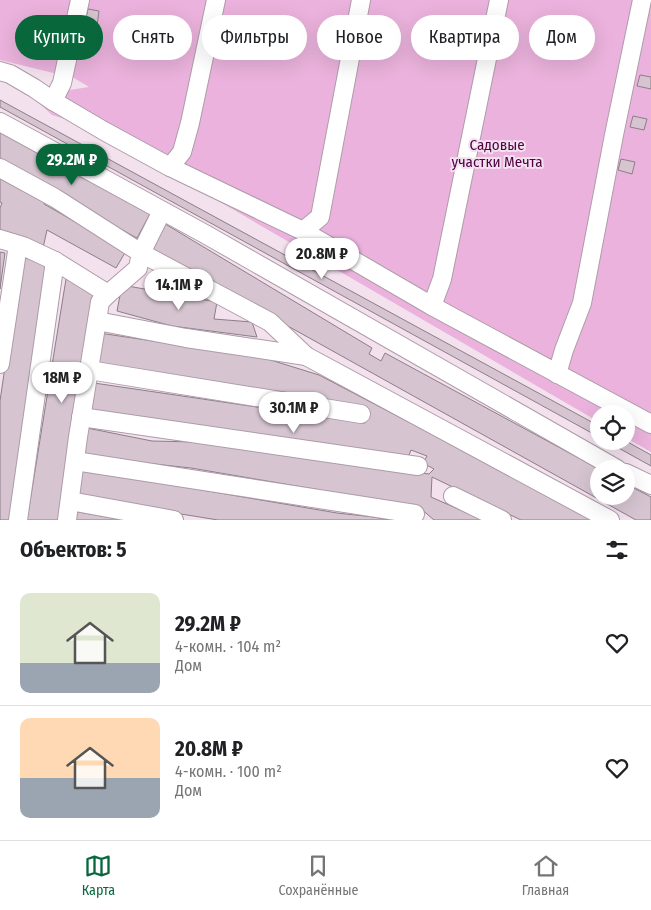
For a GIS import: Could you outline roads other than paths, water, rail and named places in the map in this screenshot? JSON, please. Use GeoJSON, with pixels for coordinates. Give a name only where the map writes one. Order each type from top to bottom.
{"type":"FeatureCollection","features":[{"type":"Feature","properties":{"kind":"lane"},"geometry":{"type":"LineString","coordinates":[[53,101],[62,83],[80,0]]}},
{"type":"Feature","properties":{"kind":"lane"},"geometry":{"type":"LineString","coordinates":[[170,167],[182,152],[190,123],[216,0]]}},
{"type":"Feature","properties":{"kind":"lane"},"geometry":{"type":"LineString","coordinates":[[303,231],[320,217],[361,0]]}},
{"type":"Feature","properties":{"kind":"lane"},"geometry":{"type":"LineString","coordinates":[[432,306],[442,279],[499,0]]}},
{"type":"Feature","properties":{"kind":"lane"},"geometry":{"type":"LineString","coordinates":[[557,374],[582,303],[642,0]]}},
{"type":"Feature","properties":{"kind":"lane"},"geometry":{"type":"LineString","coordinates":[[0,71],[10,74],[104,131],[170,167],[303,231],[432,306],[651,424]]}},
{"type":"Feature","properties":{"kind":"lane"},"geometry":{"type":"LineString","coordinates":[[0,122],[162,211],[601,460]]}},
{"type":"Feature","properties":{"kind":"lane"},"geometry":{"type":"LineString","coordinates":[[0,168],[55,198],[141,253],[270,322],[306,356],[610,520]]}},
{"type":"Feature","properties":{"kind":"lane"},"geometry":{"type":"LineString","coordinates":[[67,520],[81,417],[100,302],[138,268],[141,253],[162,211]]}},
{"type":"Feature","properties":{"kind":"lane"},"geometry":{"type":"LineString","coordinates":[[0,239],[18,245],[54,262],[108,294]]}},
{"type":"Feature","properties":{"kind":"lane"},"geometry":{"type":"LineString","coordinates":[[0,364],[18,245]]}},
{"type":"Feature","properties":{"kind":"lane"},"geometry":{"type":"LineString","coordinates":[[18,520],[54,262]]}},
{"type":"Feature","properties":{"kind":"lane"},"geometry":{"type":"LineString","coordinates":[[97,320],[186,338],[306,356]]}},
{"type":"Feature","properties":{"kind":"lane"},"geometry":{"type":"LineString","coordinates":[[89,370],[361,414]]}},
{"type":"Feature","properties":{"kind":"lane"},"geometry":{"type":"LineString","coordinates":[[81,417],[418,466]]}},
{"type":"Feature","properties":{"kind":"lane"},"geometry":{"type":"LineString","coordinates":[[75,461],[416,514]]}},
{"type":"Feature","properties":{"kind":"lane"},"geometry":{"type":"LineString","coordinates":[[635,477],[651,485]]}},
{"type":"Feature","properties":{"kind":"lane"},"geometry":{"type":"LineString","coordinates":[[453,496],[502,520]]}},
{"type":"Feature","properties":{"kind":"lane"},"geometry":{"type":"LineString","coordinates":[[70,501],[174,520]]}},
{"type":"Feature","properties":{"kind":"park label","name":"Садовые участки Мечта"},"geometry":{"type":"Point","coordinates":[497,154]}}]}
